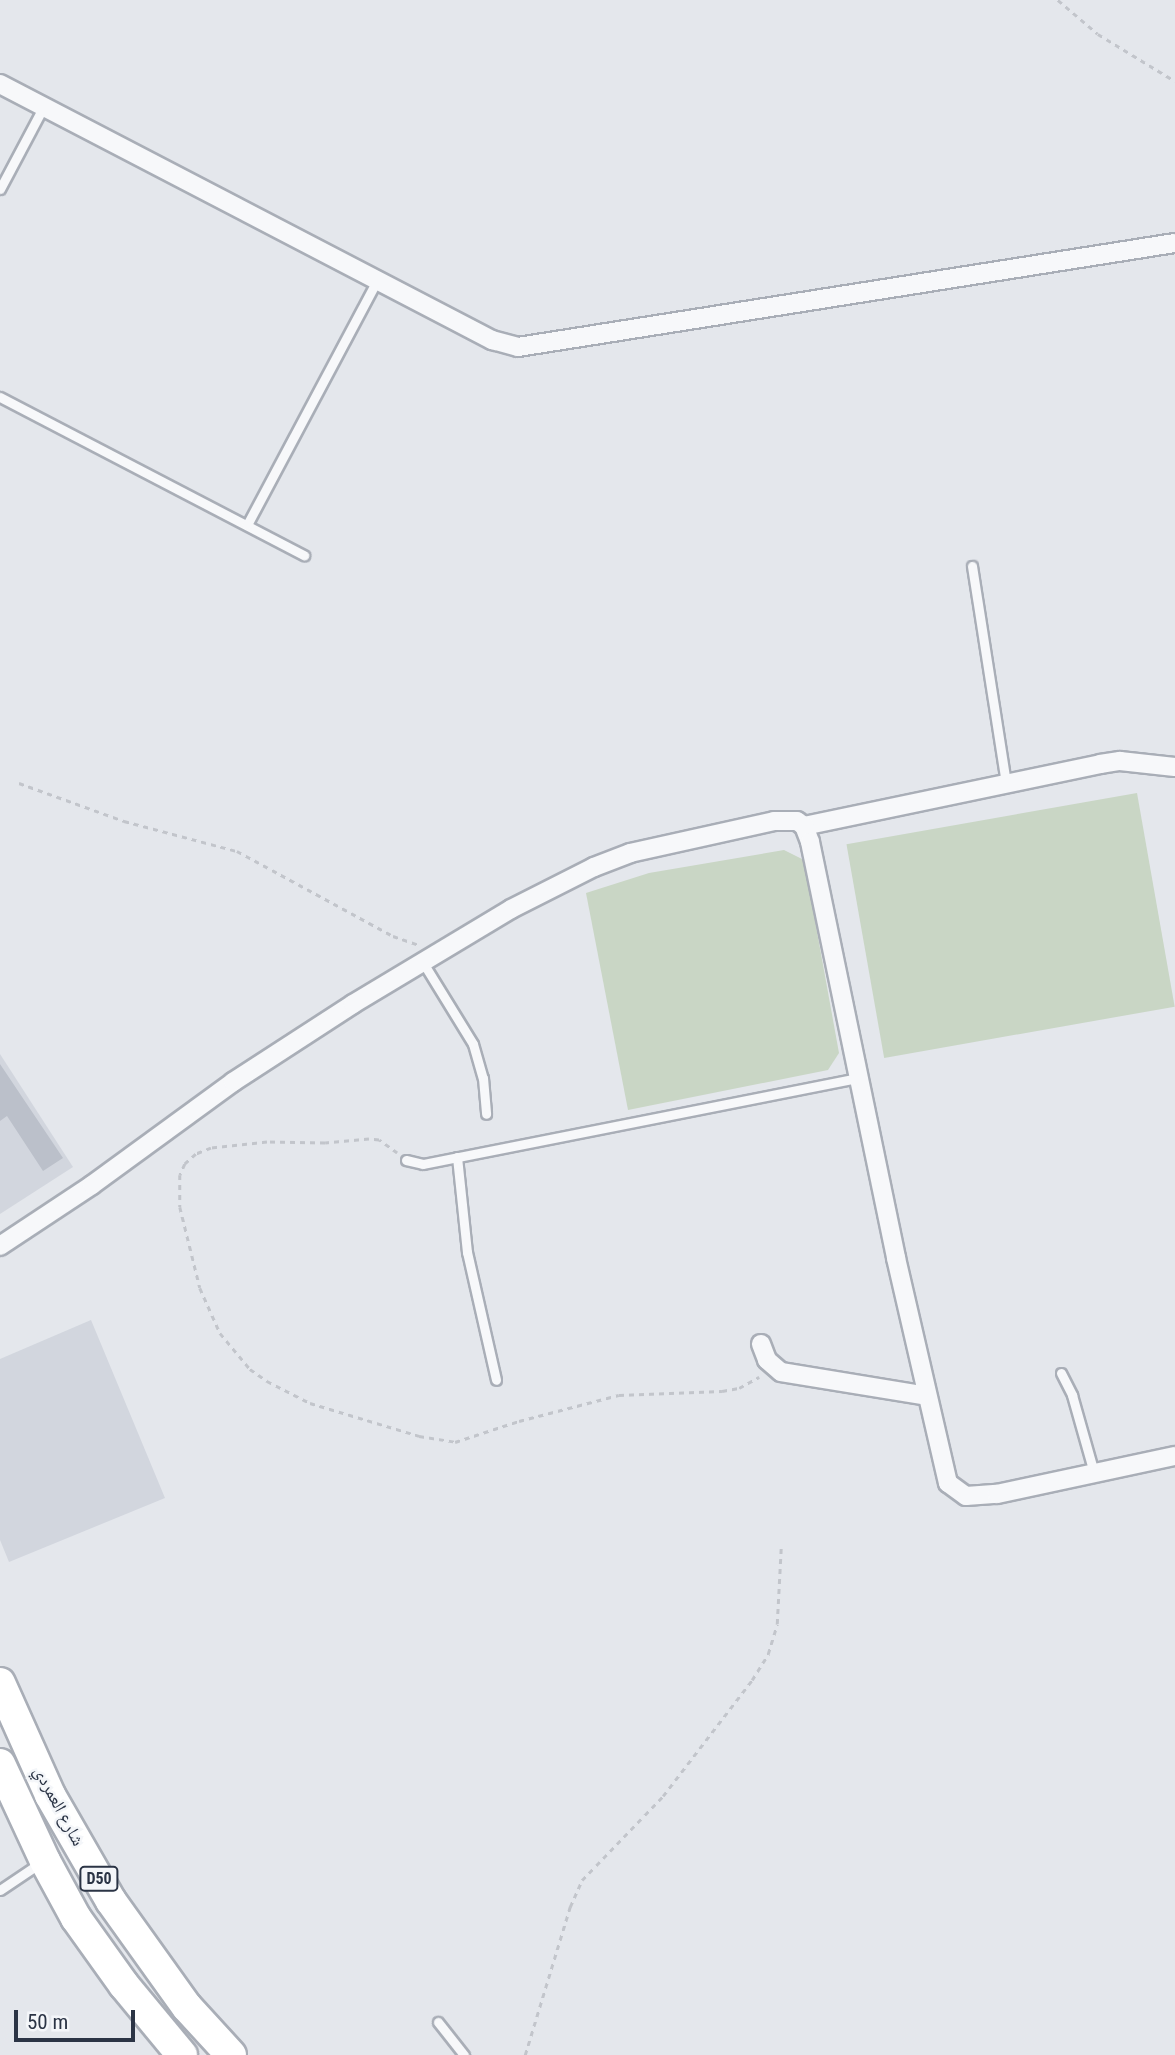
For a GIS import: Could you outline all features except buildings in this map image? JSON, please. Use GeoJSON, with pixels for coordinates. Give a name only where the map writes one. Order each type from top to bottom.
{"type":"FeatureCollection","features":[{"type":"Feature","properties":{"kind":"main road","name":"شارع العمردي"},"geometry":{"type":"LineString","coordinates":[[0,1683],[50,1795],[111,1901],[187,2007],[231,2055]]}},
{"type":"Feature","properties":{"kind":"main road","name":"شارع العمردي"},"geometry":{"type":"LineString","coordinates":[[0,1764],[45,1861],[76,1918],[108,1963],[183,2055]]}},
{"type":"Feature","properties":{"kind":"street"},"geometry":{"type":"LineString","coordinates":[[0,84],[492,340],[531,348],[1175,243]]}},
{"type":"Feature","properties":{"kind":"street"},"geometry":{"type":"LineString","coordinates":[[804,826],[1006,782],[1120,761],[1175,768]]}},
{"type":"Feature","properties":{"kind":"street"},"geometry":{"type":"LineString","coordinates":[[0,1246],[92,1185],[233,1082],[422,961],[555,885],[630,853],[774,821],[797,821],[804,826],[948,1483],[966,1496],[997,1494],[1175,1456]]}},
{"type":"Feature","properties":{"kind":"street"},"geometry":{"type":"LineString","coordinates":[[761,1344],[773,1367],[790,1374],[928,1396]]}},
{"type":"Feature","properties":{"kind":"lane"},"geometry":{"type":"LineString","coordinates":[[0,189],[44,106]]}},
{"type":"Feature","properties":{"kind":"lane"},"geometry":{"type":"LineString","coordinates":[[247,525],[377,280]]}},
{"type":"Feature","properties":{"kind":"lane"},"geometry":{"type":"LineString","coordinates":[[0,397],[304,555]]}},
{"type":"Feature","properties":{"kind":"lane"},"geometry":{"type":"LineString","coordinates":[[972,566],[1006,782]]}},
{"type":"Feature","properties":{"kind":"lane"},"geometry":{"type":"LineString","coordinates":[[422,961],[473,1044],[483,1078],[486,1114]]}},
{"type":"Feature","properties":{"kind":"lane"},"geometry":{"type":"LineString","coordinates":[[407,1160],[423,1164],[858,1078]]}},
{"type":"Feature","properties":{"kind":"lane"},"geometry":{"type":"LineString","coordinates":[[457,1157],[467,1252],[496,1380]]}},
{"type":"Feature","properties":{"kind":"lane"},"geometry":{"type":"LineString","coordinates":[[1061,1373],[1072,1395],[1094,1473]]}},
{"type":"Feature","properties":{"kind":"lane"},"geometry":{"type":"LineString","coordinates":[[0,1890],[45,1861]]}},
{"type":"Feature","properties":{"kind":"lane"},"geometry":{"type":"LineString","coordinates":[[438,2022],[464,2055]]}},
{"type":"Feature","properties":{"kind":"path"},"geometry":{"type":"LineString","coordinates":[[1058,0],[1108,41],[1175,81]]}},
{"type":"Feature","properties":{"kind":"path"},"geometry":{"type":"LineString","coordinates":[[19,783],[124,821],[237,851],[393,936],[418,945],[446,948]]}},
{"type":"Feature","properties":{"kind":"path"},"geometry":{"type":"LineString","coordinates":[[407,1160],[379,1140],[359,1139],[226,1145],[196,1154],[185,1164],[180,1175],[180,1207],[200,1288],[220,1333],[250,1369],[267,1381],[310,1403],[419,1436],[455,1442],[519,1421],[619,1395],[739,1388],[773,1367]]}},
{"type":"Feature","properties":{"kind":"path"},"geometry":{"type":"LineString","coordinates":[[525,2055],[570,1908],[582,1880],[663,1796],[752,1680],[768,1654],[777,1624],[780,1548]]}},
{"type":"Feature","properties":{"kind":"shaded area"},"geometry":{"type":"Polygon","coordinates":[[[0,1054],[73,1167],[0,1214],[0,1054]]]}},
{"type":"Feature","properties":{"kind":"shaded area"},"geometry":{"type":"Polygon","coordinates":[[[91,1320],[165,1498],[9,1562],[0,1540],[0,1359],[91,1320]]]}},
{"type":"Feature","properties":{"kind":"green space"},"geometry":{"type":"Polygon","coordinates":[[[1137,793],[1175,1007],[884,1058],[846,844],[1137,793]]]}},
{"type":"Feature","properties":{"kind":"green space"},"geometry":{"type":"Polygon","coordinates":[[[784,850],[804,860],[839,1053],[828,1070],[628,1110],[586,893],[649,873],[784,850]]]}}]}
